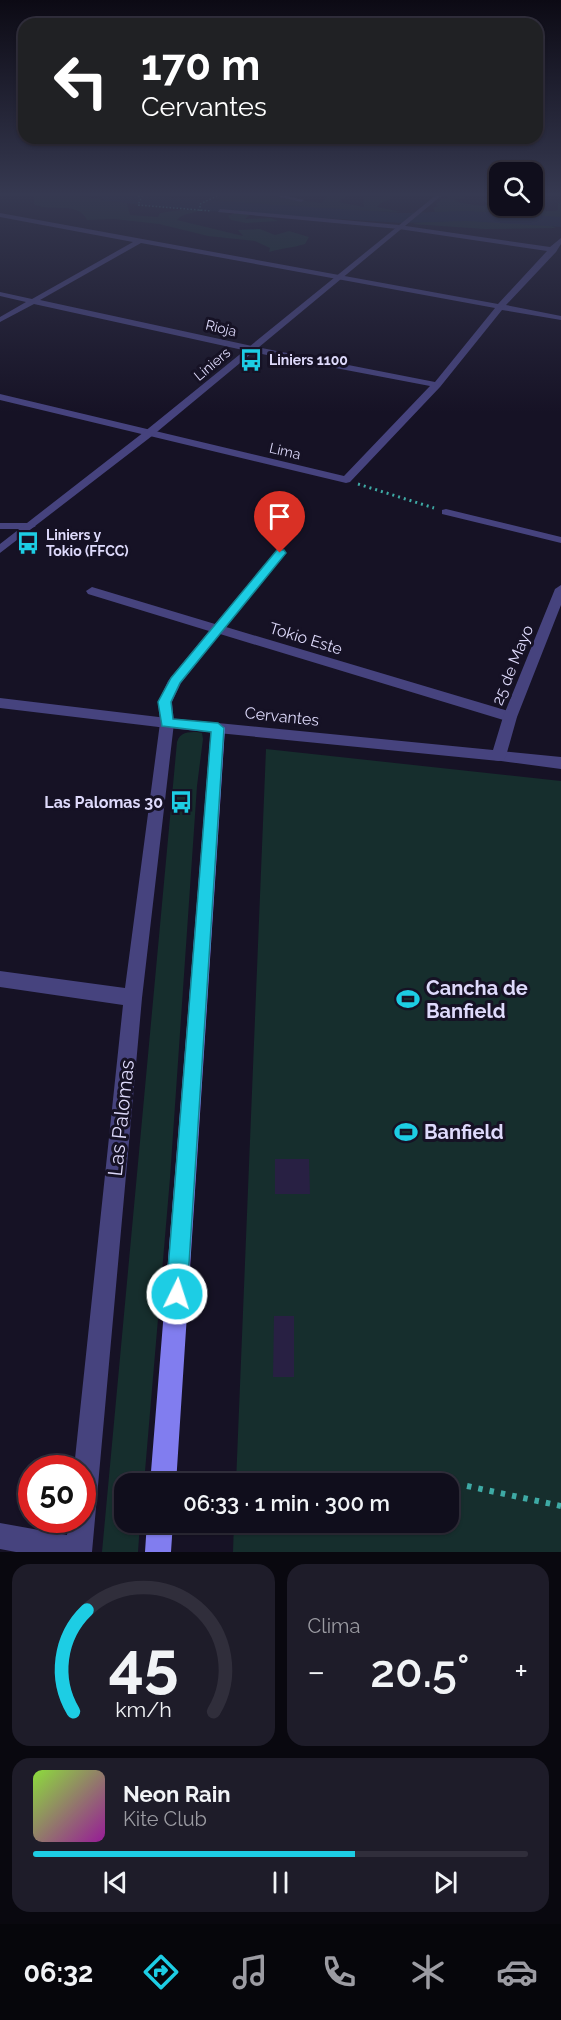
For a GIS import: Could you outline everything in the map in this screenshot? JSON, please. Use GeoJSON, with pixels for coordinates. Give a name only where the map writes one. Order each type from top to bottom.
{"type":"FeatureCollection","features":[{"type":"Feature","properties":{"kind":"main road"},"geometry":{"type":"LineString","coordinates":[[164,1473],[218,728]]}},
{"type":"Feature","properties":{"kind":"main road"},"geometry":{"type":"LineString","coordinates":[[158,1552],[159,1533]]}},
{"type":"Feature","properties":{"kind":"street"},"geometry":{"type":"LineString","coordinates":[[0,320],[91,268]]}},
{"type":"Feature","properties":{"kind":"street"},"geometry":{"type":"LineString","coordinates":[[291,268],[561,318]]}},
{"type":"Feature","properties":{"kind":"street","name":"Liniers"},"geometry":{"type":"LineString","coordinates":[[0,550],[148,434],[349,268]]}},
{"type":"Feature","properties":{"kind":"street"},"geometry":{"type":"LineString","coordinates":[[345,480],[437,385],[500,307],[536,268]]}},
{"type":"Feature","properties":{"kind":"street","name":"Rioja"},"geometry":{"type":"LineString","coordinates":[[0,294],[252,349],[437,385]]}},
{"type":"Feature","properties":{"kind":"street","name":"Lima"},"geometry":{"type":"LineString","coordinates":[[0,398],[345,480]]}},
{"type":"Feature","properties":{"kind":"street"},"geometry":{"type":"LineString","coordinates":[[446,512],[561,540]]}},
{"type":"Feature","properties":{"kind":"street"},"geometry":{"type":"LineString","coordinates":[[0,526],[30,526]]}},
{"type":"Feature","properties":{"kind":"street","name":"Las Palomas"},"geometry":{"type":"LineString","coordinates":[[88,1455],[133,998],[167,723],[165,702],[169,691],[280,553]]}},
{"type":"Feature","properties":{"kind":"street","name":"25 de Mayo"},"geometry":{"type":"LineString","coordinates":[[499,756],[510,717],[561,589]]}},
{"type":"Feature","properties":{"kind":"street","name":"Tokio Este"},"geometry":{"type":"LineString","coordinates":[[92,591],[510,717]]}},
{"type":"Feature","properties":{"kind":"street","name":"Cervantes"},"geometry":{"type":"LineString","coordinates":[[0,703],[167,723],[561,763]]}},
{"type":"Feature","properties":{"kind":"street"},"geometry":{"type":"LineString","coordinates":[[0,979],[133,998]]}},
{"type":"Feature","properties":{"kind":"street"},"geometry":{"type":"LineString","coordinates":[[0,1536],[79,1551],[81,1533]]}},
{"type":"Feature","properties":{"kind":"path"},"geometry":{"type":"LineString","coordinates":[[345,480],[446,512]]}},
{"type":"Feature","properties":{"kind":"path"},"geometry":{"type":"LineString","coordinates":[[467,1485],[561,1506]]}},
{"type":"Feature","properties":{"kind":"green space"},"geometry":{"type":"Polygon","coordinates":[[[202,733],[203,739],[197,786],[170,1178],[145,1473],[114,1473],[114,1533],[139,1533],[138,1552],[102,1552],[177,742],[182,734],[202,733]]]}},
{"type":"Feature","properties":{"kind":"green space","name":"Banfield"},"geometry":{"type":"Polygon","coordinates":[[[266,749],[561,781],[561,1552],[233,1552],[234,1533],[459,1533],[459,1473],[236,1473],[266,749]]]}},
{"type":"Feature","properties":{"kind":"building"},"geometry":{"type":"Polygon","coordinates":[[[275,1159],[309,1159],[310,1194],[275,1194],[275,1159]]]}},
{"type":"Feature","properties":{"kind":"building"},"geometry":{"type":"Polygon","coordinates":[[[274,1316],[294,1316],[294,1377],[273,1377],[274,1316]]]}},
{"type":"Feature","properties":{"kind":"place","name":"Liniers 1100"},"geometry":{"type":"Point","coordinates":[251,360]}},
{"type":"Feature","properties":{"kind":"place","name":"Liniers y Tokio (FFCC)"},"geometry":{"type":"Point","coordinates":[28,543]}},
{"type":"Feature","properties":{"kind":"place","name":"Las Palomas 30"},"geometry":{"type":"Point","coordinates":[181,802]}},
{"type":"Feature","properties":{"kind":"place","name":"Cancha de Banfield"},"geometry":{"type":"Point","coordinates":[408,999]}},
{"type":"Feature","properties":{"kind":"place","name":"Banfield"},"geometry":{"type":"Point","coordinates":[406,1132]}},
{"type":"Feature","properties":{"kind":"route"},"geometry":{"type":"LineString","coordinates":[[177,1294],[218,728],[167,723],[165,702],[175,681],[280,553]]}}]}
